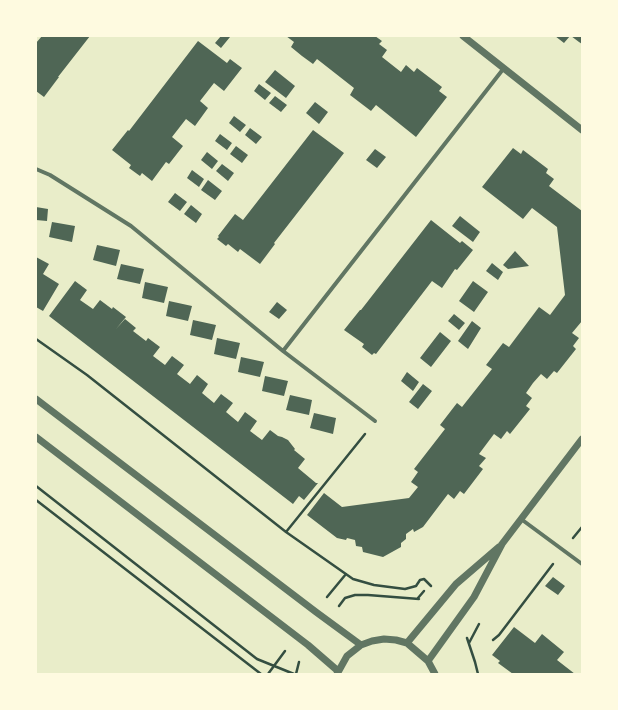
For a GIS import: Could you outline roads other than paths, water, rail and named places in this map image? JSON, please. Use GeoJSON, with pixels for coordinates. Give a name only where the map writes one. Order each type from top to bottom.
{"type":"FeatureCollection","features":[{"type":"Feature","properties":{"kind":"street"},"geometry":{"type":"LineString","coordinates":[[463,36],[582,130]]}},
{"type":"Feature","properties":{"kind":"street"},"geometry":{"type":"LineString","coordinates":[[283,351],[504,68]]}},
{"type":"Feature","properties":{"kind":"street"},"geometry":{"type":"LineString","coordinates":[[36,169],[50,175],[131,226],[283,351],[375,421]]}},
{"type":"Feature","properties":{"kind":"street"},"geometry":{"type":"LineString","coordinates":[[36,399],[361,645]]}},
{"type":"Feature","properties":{"kind":"street"},"geometry":{"type":"LineString","coordinates":[[36,437],[308,645],[337,673],[347,656],[361,645],[372,640],[384,639],[407,643],[428,661],[435,674]]}},
{"type":"Feature","properties":{"kind":"street"},"geometry":{"type":"LineString","coordinates":[[428,661],[474,597],[502,544],[582,438]]}},
{"type":"Feature","properties":{"kind":"street"},"geometry":{"type":"LineString","coordinates":[[521,519],[582,564]]}},
{"type":"Feature","properties":{"kind":"street"},"geometry":{"type":"LineString","coordinates":[[407,643],[456,584],[502,544]]}}]}
